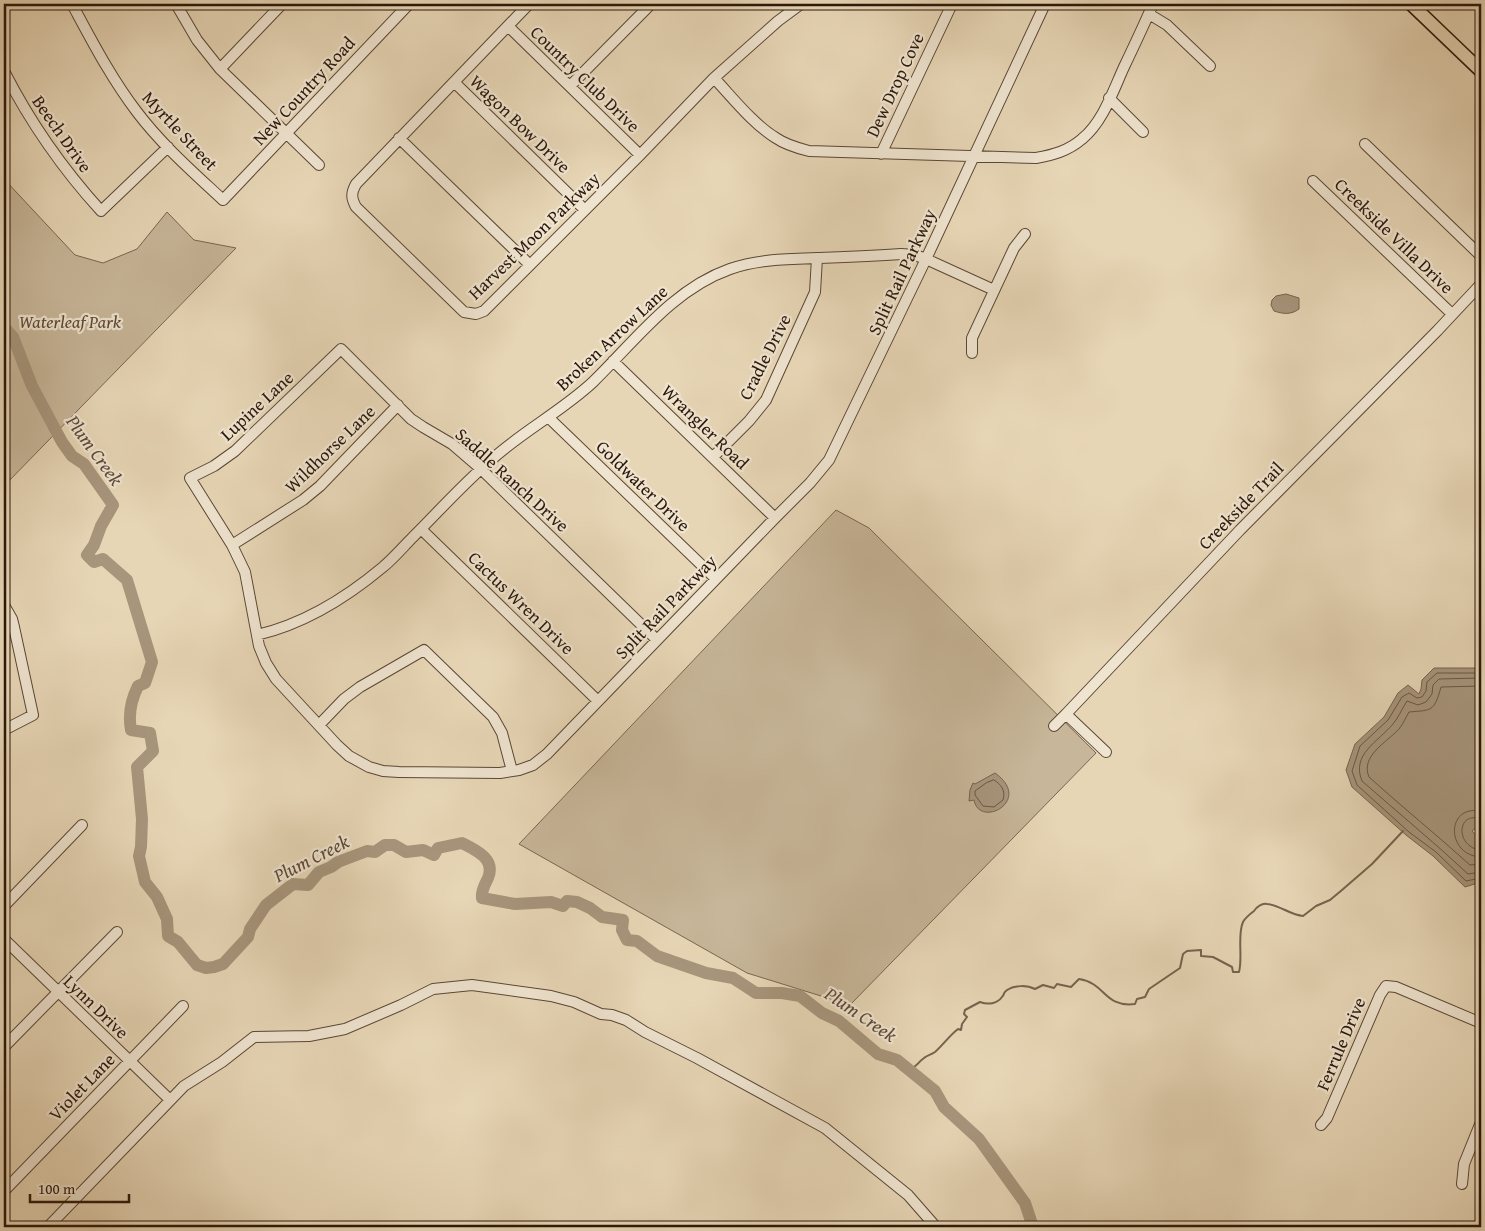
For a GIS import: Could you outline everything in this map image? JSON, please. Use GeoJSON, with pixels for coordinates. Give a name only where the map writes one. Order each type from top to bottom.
{"type":"FeatureCollection","features":[{"type":"Feature","properties":{"kind":"main road"},"geometry":{"type":"LineString","coordinates":[[1411,4],[1481,71]]}},
{"type":"Feature","properties":{"kind":"street","name":"Myrtle Street"},"geometry":{"type":"LineString","coordinates":[[72,4],[107,68],[138,114],[168,147],[223,200]]}},
{"type":"Feature","properties":{"kind":"street"},"geometry":{"type":"LineString","coordinates":[[176,4],[197,40],[220,69],[319,165]]}},
{"type":"Feature","properties":{"kind":"street"},"geometry":{"type":"LineString","coordinates":[[220,69],[282,4]]}},
{"type":"Feature","properties":{"kind":"street","name":"New Country Road"},"geometry":{"type":"LineString","coordinates":[[223,200],[409,4]]}},
{"type":"Feature","properties":{"kind":"street","name":"Harvest Moon Parkway"},"geometry":{"type":"LineString","coordinates":[[530,4],[356,184],[352,198],[356,207],[464,312],[476,314],[484,311],[714,78],[778,21],[801,4]]}},
{"type":"Feature","properties":{"kind":"street"},"geometry":{"type":"LineString","coordinates":[[570,86],[651,4]]}},
{"type":"Feature","properties":{"kind":"street","name":"Dew Drop Cove"},"geometry":{"type":"LineString","coordinates":[[881,154],[952,4]]}},
{"type":"Feature","properties":{"kind":"street","name":"Split Rail Parkway"},"geometry":{"type":"LineString","coordinates":[[190,478],[232,545],[246,572],[259,646],[266,663],[276,679],[349,756],[369,767],[383,771],[500,773],[533,764],[547,754],[810,483],[829,460],[926,259],[1045,4]]}},
{"type":"Feature","properties":{"kind":"street"},"geometry":{"type":"LineString","coordinates":[[714,78],[763,129],[791,146],[809,151],[1036,158],[1056,154],[1083,139],[1094,126],[1151,7],[1210,66]]}},
{"type":"Feature","properties":{"kind":"street","name":"Country Club Drive"},"geometry":{"type":"LineString","coordinates":[[508,26],[640,155]]}},
{"type":"Feature","properties":{"kind":"street","name":"Beech Drive"},"geometry":{"type":"LineString","coordinates":[[4,72],[50,151],[101,210],[168,147]]}},
{"type":"Feature","properties":{"kind":"street","name":"Wagon Bow Drive"},"geometry":{"type":"LineString","coordinates":[[454,82],[584,210]]}},
{"type":"Feature","properties":{"kind":"street"},"geometry":{"type":"LineString","coordinates":[[1109,98],[1143,132]]}},
{"type":"Feature","properties":{"kind":"street"},"geometry":{"type":"LineString","coordinates":[[399,138],[530,266]]}},
{"type":"Feature","properties":{"kind":"street"},"geometry":{"type":"LineString","coordinates":[[1365,144],[1481,256]]}},
{"type":"Feature","properties":{"kind":"street","name":"Creekside Villa Drive"},"geometry":{"type":"LineString","coordinates":[[1313,181],[1452,314]]}},
{"type":"Feature","properties":{"kind":"street"},"geometry":{"type":"LineString","coordinates":[[972,353],[972,338],[1014,248],[1026,234]]}},
{"type":"Feature","properties":{"kind":"street","name":"Broken Arrow Lane"},"geometry":{"type":"LineString","coordinates":[[257,635],[281,629],[309,617],[364,582],[384,566],[492,458],[592,383],[670,304],[689,289],[708,279],[730,269],[751,263],[773,260],[901,254],[915,255],[926,259],[994,290]]}},
{"type":"Feature","properties":{"kind":"street","name":"Cradle Drive"},"geometry":{"type":"LineString","coordinates":[[713,457],[749,421],[766,400],[815,292],[817,258]]}},
{"type":"Feature","properties":{"kind":"street","name":"Creekside Trail"},"geometry":{"type":"LineString","coordinates":[[1054,726],[1240,530],[1481,284]]}},
{"type":"Feature","properties":{"kind":"street","name":"Saddle Ranch Drive"},"geometry":{"type":"LineString","coordinates":[[341,349],[417,423],[452,444],[481,469],[657,640]]}},
{"type":"Feature","properties":{"kind":"street","name":"Lupine Lane"},"geometry":{"type":"LineString","coordinates":[[190,478],[214,466],[235,451],[341,349]]}},
{"type":"Feature","properties":{"kind":"street","name":"Wrangler Road"},"geometry":{"type":"LineString","coordinates":[[613,361],[775,518]]}},
{"type":"Feature","properties":{"kind":"street","name":"Wildhorse Lane"},"geometry":{"type":"LineString","coordinates":[[232,545],[303,500],[320,486],[398,405]]}},
{"type":"Feature","properties":{"kind":"street","name":"Goldwater Drive"},"geometry":{"type":"LineString","coordinates":[[548,417],[716,579]]}},
{"type":"Feature","properties":{"kind":"street","name":"Cactus Wren Drive"},"geometry":{"type":"LineString","coordinates":[[421,529],[598,701]]}},
{"type":"Feature","properties":{"kind":"street"},"geometry":{"type":"LineString","coordinates":[[4,605],[12,618],[32,715],[4,730]]}},
{"type":"Feature","properties":{"kind":"street"},"geometry":{"type":"LineString","coordinates":[[319,725],[344,699],[360,686],[424,650],[493,717],[502,733],[512,771]]}},
{"type":"Feature","properties":{"kind":"street"},"geometry":{"type":"LineString","coordinates":[[1066,714],[1106,752]]}},
{"type":"Feature","properties":{"kind":"street"},"geometry":{"type":"LineString","coordinates":[[4,906],[82,824]]}},
{"type":"Feature","properties":{"kind":"street"},"geometry":{"type":"LineString","coordinates":[[4,1047],[117,932]]}},
{"type":"Feature","properties":{"kind":"street","name":"Lynn Drive"},"geometry":{"type":"LineString","coordinates":[[4,939],[166,1096]]}},
{"type":"Feature","properties":{"kind":"street"},"geometry":{"type":"LineString","coordinates":[[48,1227],[184,1086],[222,1062],[254,1037],[309,1036],[345,1029],[433,989],[472,985],[551,996],[574,1002],[600,1014],[612,1015],[626,1020],[644,1032],[697,1058],[825,1128],[908,1195],[936,1227]]}},
{"type":"Feature","properties":{"kind":"street","name":"Ferrule Drive"},"geometry":{"type":"LineString","coordinates":[[1321,1125],[1328,1118],[1380,994],[1386,986],[1396,987],[1481,1023]]}},
{"type":"Feature","properties":{"kind":"street","name":"Violet Lane"},"geometry":{"type":"LineString","coordinates":[[4,1191],[183,1006]]}},
{"type":"Feature","properties":{"kind":"street"},"geometry":{"type":"LineString","coordinates":[[1462,1184],[1464,1164],[1481,1122]]}},
{"type":"Feature","properties":{"kind":"green space","name":"Waterleaf Park"},"geometry":{"type":"Polygon","coordinates":[[[4,179],[75,255],[103,263],[137,249],[167,212],[194,240],[236,248],[4,486],[4,179]]]}},
{"type":"Feature","properties":{"kind":"green space"},"geometry":{"type":"Polygon","coordinates":[[[836,510],[869,528],[1096,753],[850,1005],[747,973],[519,844],[836,510]]]}},
{"type":"Feature","properties":{"kind":"water"},"geometry":{"type":"Polygon","coordinates":[[[1286,294],[1299,298],[1299,309],[1287,313],[1274,311],[1271,305],[1272,300],[1276,296],[1286,294]]]}},
{"type":"Feature","properties":{"kind":"water"},"geometry":{"type":"Polygon","coordinates":[[[1481,660],[1481,832],[1475,829],[1472,831],[1481,840],[1481,882],[1465,887],[1433,856],[1406,835],[1352,787],[1346,770],[1355,744],[1384,717],[1398,693],[1408,685],[1419,694],[1422,680],[1434,668],[1476,668],[1481,660]]]}},
{"type":"Feature","properties":{"kind":"water"},"geometry":{"type":"Polygon","coordinates":[[[995,773],[1006,783],[1009,793],[1007,801],[1001,808],[993,812],[985,812],[978,808],[974,800],[969,801],[970,790],[973,783],[975,784],[995,773]]]}},
{"type":"Feature","properties":{"kind":"waterway","name":"Plum Creek"},"geometry":{"type":"LineString","coordinates":[[4,327],[13,337],[32,386],[62,442],[72,456],[84,464],[113,505],[101,526],[94,545],[87,555],[94,562],[103,559],[127,580],[152,662],[145,683],[138,686],[130,713],[131,730],[150,733],[153,751],[137,767],[142,819],[139,856],[145,882],[157,897],[167,919],[168,936],[178,942],[197,965],[206,968],[223,964],[248,937],[250,929],[266,905],[293,884],[308,885],[319,872],[338,862],[367,851],[375,852],[385,845],[394,845],[406,852],[423,850],[434,855],[438,848],[462,843],[487,860],[490,871],[482,898],[515,904],[551,902],[563,906],[567,901],[577,902],[590,908],[602,917],[623,920],[622,930],[627,940],[637,941],[657,956],[706,973],[733,978],[756,993],[782,993],[800,996],[822,1013],[839,1021],[878,1054],[897,1060],[935,1091],[944,1107],[979,1139],[1025,1203],[1033,1227]]}},
{"type":"Feature","properties":{"kind":"waterway"},"geometry":{"type":"LineString","coordinates":[[908,1071],[925,1057],[935,1052],[958,1029],[961,1030],[962,1024],[967,1017],[964,1014],[965,1010],[980,1002],[989,1004],[995,1002],[1007,990],[1017,986],[1035,989],[1043,985],[1054,988],[1057,984],[1071,987],[1079,979],[1095,985],[1117,1002],[1135,1004],[1137,999],[1145,997],[1149,989],[1180,968],[1183,954],[1187,951],[1201,950],[1201,956],[1213,957],[1232,967],[1233,972],[1239,972],[1241,927],[1245,919],[1258,907],[1267,904],[1303,916],[1316,906],[1330,900],[1342,890],[1372,864],[1403,831]]}}]}
